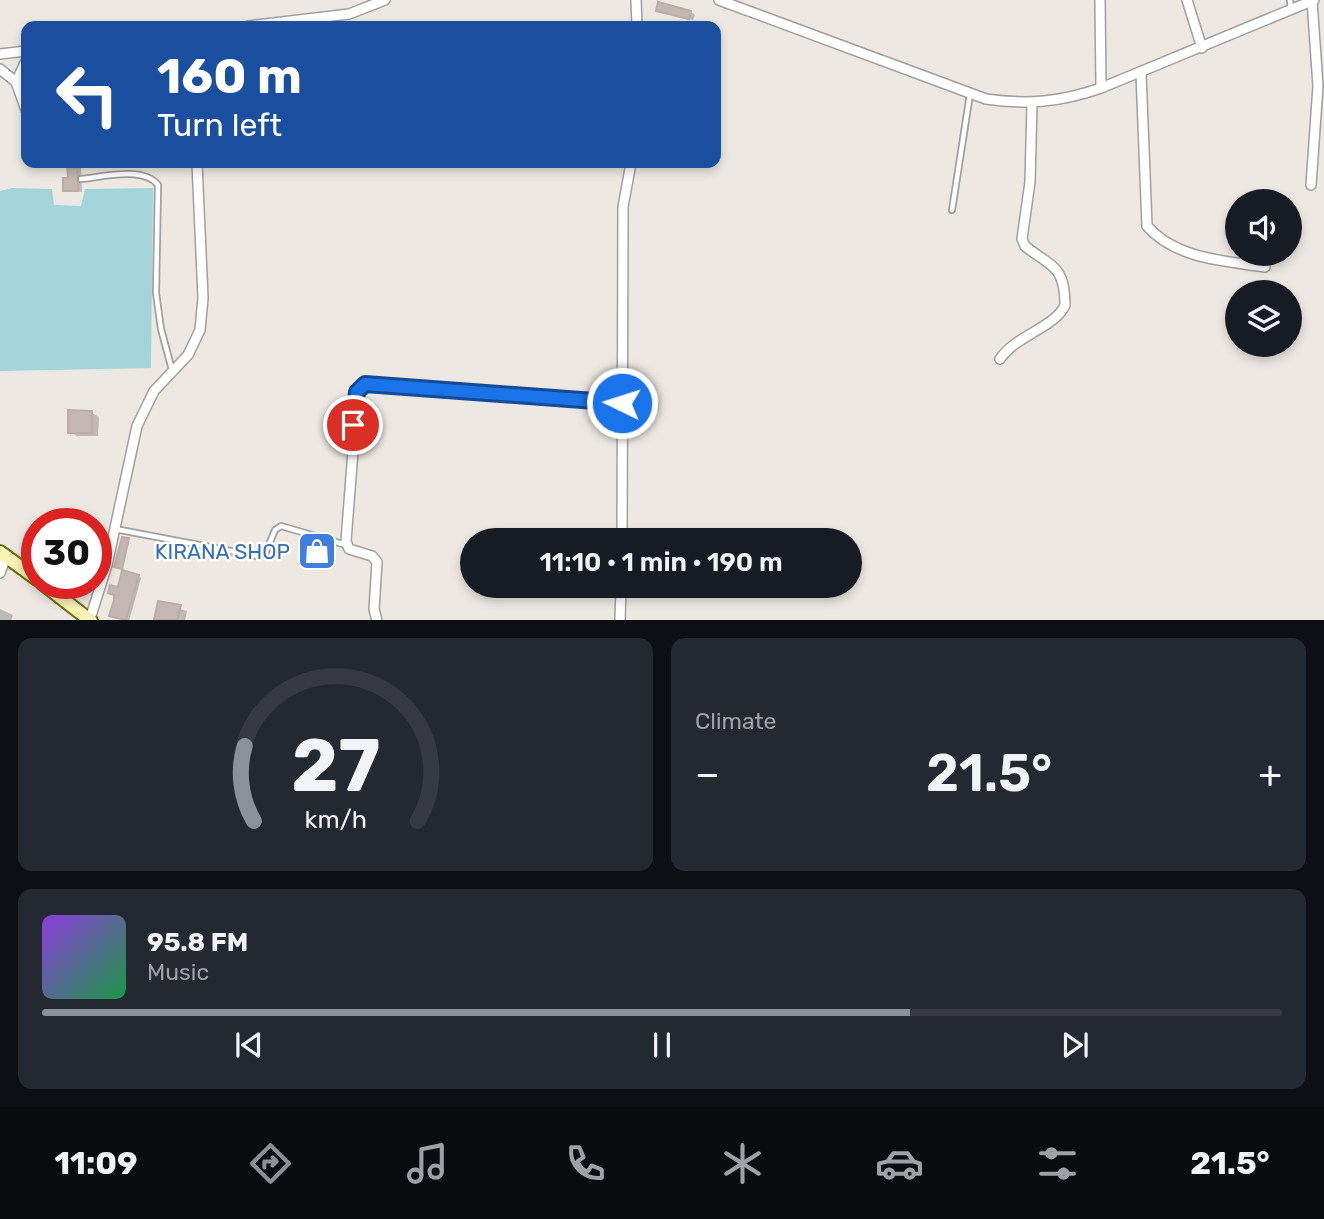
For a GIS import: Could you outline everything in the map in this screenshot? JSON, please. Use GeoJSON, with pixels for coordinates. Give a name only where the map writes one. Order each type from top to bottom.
{"type":"FeatureCollection","features":[{"type":"Feature","properties":{"kind":"street"},"geometry":{"type":"LineString","coordinates":[[290,21],[349,14],[385,0]]}},
{"type":"Feature","properties":{"kind":"street"},"geometry":{"type":"LineString","coordinates":[[636,0],[637,21]]}},
{"type":"Feature","properties":{"kind":"street"},"geometry":{"type":"LineString","coordinates":[[719,0],[986,99],[1032,104],[1075,97],[1101,88],[1313,0],[1318,86],[1311,185]]}},
{"type":"Feature","properties":{"kind":"street"},"geometry":{"type":"LineString","coordinates":[[1100,0],[1101,88]]}},
{"type":"Feature","properties":{"kind":"street"},"geometry":{"type":"LineString","coordinates":[[1186,0],[1202,48]]}},
{"type":"Feature","properties":{"kind":"street"},"geometry":{"type":"LineString","coordinates":[[0,54],[21,52]]}},
{"type":"Feature","properties":{"kind":"street"},"geometry":{"type":"LineString","coordinates":[[0,69],[16,82],[21,96]]}},
{"type":"Feature","properties":{"kind":"street"},"geometry":{"type":"LineString","coordinates":[[16,82],[21,72]]}},
{"type":"Feature","properties":{"kind":"street"},"geometry":{"type":"LineString","coordinates":[[1141,73],[1147,226],[1169,245],[1189,253],[1265,267]]}},
{"type":"Feature","properties":{"kind":"street"},"geometry":{"type":"LineString","coordinates":[[1000,359],[1015,341],[1054,319],[1065,305],[1063,283],[1057,271],[1045,257],[1024,246],[1022,239],[1030,182],[1032,104]]}},
{"type":"Feature","properties":{"kind":"street"},"geometry":{"type":"LineString","coordinates":[[63,599],[90,620],[137,426],[153,391],[194,344],[202,315],[197,168]]}},
{"type":"Feature","properties":{"kind":"street"},"geometry":{"type":"LineString","coordinates":[[622,528],[623,208],[630,168]]}},
{"type":"Feature","properties":{"kind":"street"},"geometry":{"type":"LineString","coordinates":[[377,620],[374,610],[377,562],[372,556],[347,545],[351,448],[357,392],[362,385],[622,403]]}},
{"type":"Feature","properties":{"kind":"street"},"geometry":{"type":"LineString","coordinates":[[0,573],[3,555],[21,568]]}},
{"type":"Feature","properties":{"kind":"street"},"geometry":{"type":"LineString","coordinates":[[620,620],[621,598]]}},
{"type":"Feature","properties":{"kind":"lane"},"geometry":{"type":"LineString","coordinates":[[1290,0],[1291,10]]}},
{"type":"Feature","properties":{"kind":"lane"},"geometry":{"type":"LineString","coordinates":[[952,210],[970,93]]}},
{"type":"Feature","properties":{"kind":"lane"},"geometry":{"type":"LineString","coordinates":[[81,180],[130,175],[149,177],[158,185],[156,293],[161,328],[172,370]]}},
{"type":"Feature","properties":{"kind":"lane"},"geometry":{"type":"LineString","coordinates":[[114,529],[257,556],[265,554],[272,534],[281,526],[347,545]]}},
{"type":"Feature","properties":{"kind":"water"},"geometry":{"type":"Polygon","coordinates":[[[12,188],[52,189],[54,205],[81,206],[85,189],[153,188],[151,368],[0,371],[0,191],[12,188]]]}},
{"type":"Feature","properties":{"kind":"building"},"geometry":{"type":"Polygon","coordinates":[[[658,2],[691,11],[689,19],[656,11],[658,2]]]}},
{"type":"Feature","properties":{"kind":"building"},"geometry":{"type":"Polygon","coordinates":[[[67,168],[77,168],[78,191],[63,191],[63,178],[68,178],[67,168]]]}},
{"type":"Feature","properties":{"kind":"building"},"geometry":{"type":"Polygon","coordinates":[[[68,410],[92,411],[92,433],[68,433],[68,410]]]}},
{"type":"Feature","properties":{"kind":"building"},"geometry":{"type":"Polygon","coordinates":[[[122,537],[129,538],[122,569],[114,567],[122,537]]]}},
{"type":"Feature","properties":{"kind":"building"},"geometry":{"type":"Polygon","coordinates":[[[122,570],[139,575],[126,620],[109,616],[114,600],[112,586],[118,587],[122,570]]]}},
{"type":"Feature","properties":{"kind":"building"},"geometry":{"type":"Polygon","coordinates":[[[158,601],[181,605],[177,620],[154,620],[158,601]]]}},
{"type":"Feature","properties":{"kind":"place","name":"KIRANA SHOP"},"geometry":{"type":"Point","coordinates":[317,551]}},
{"type":"Feature","properties":{"kind":"route"},"geometry":{"type":"LineString","coordinates":[[353,425],[358,387],[365,384],[622,403]]}}]}
